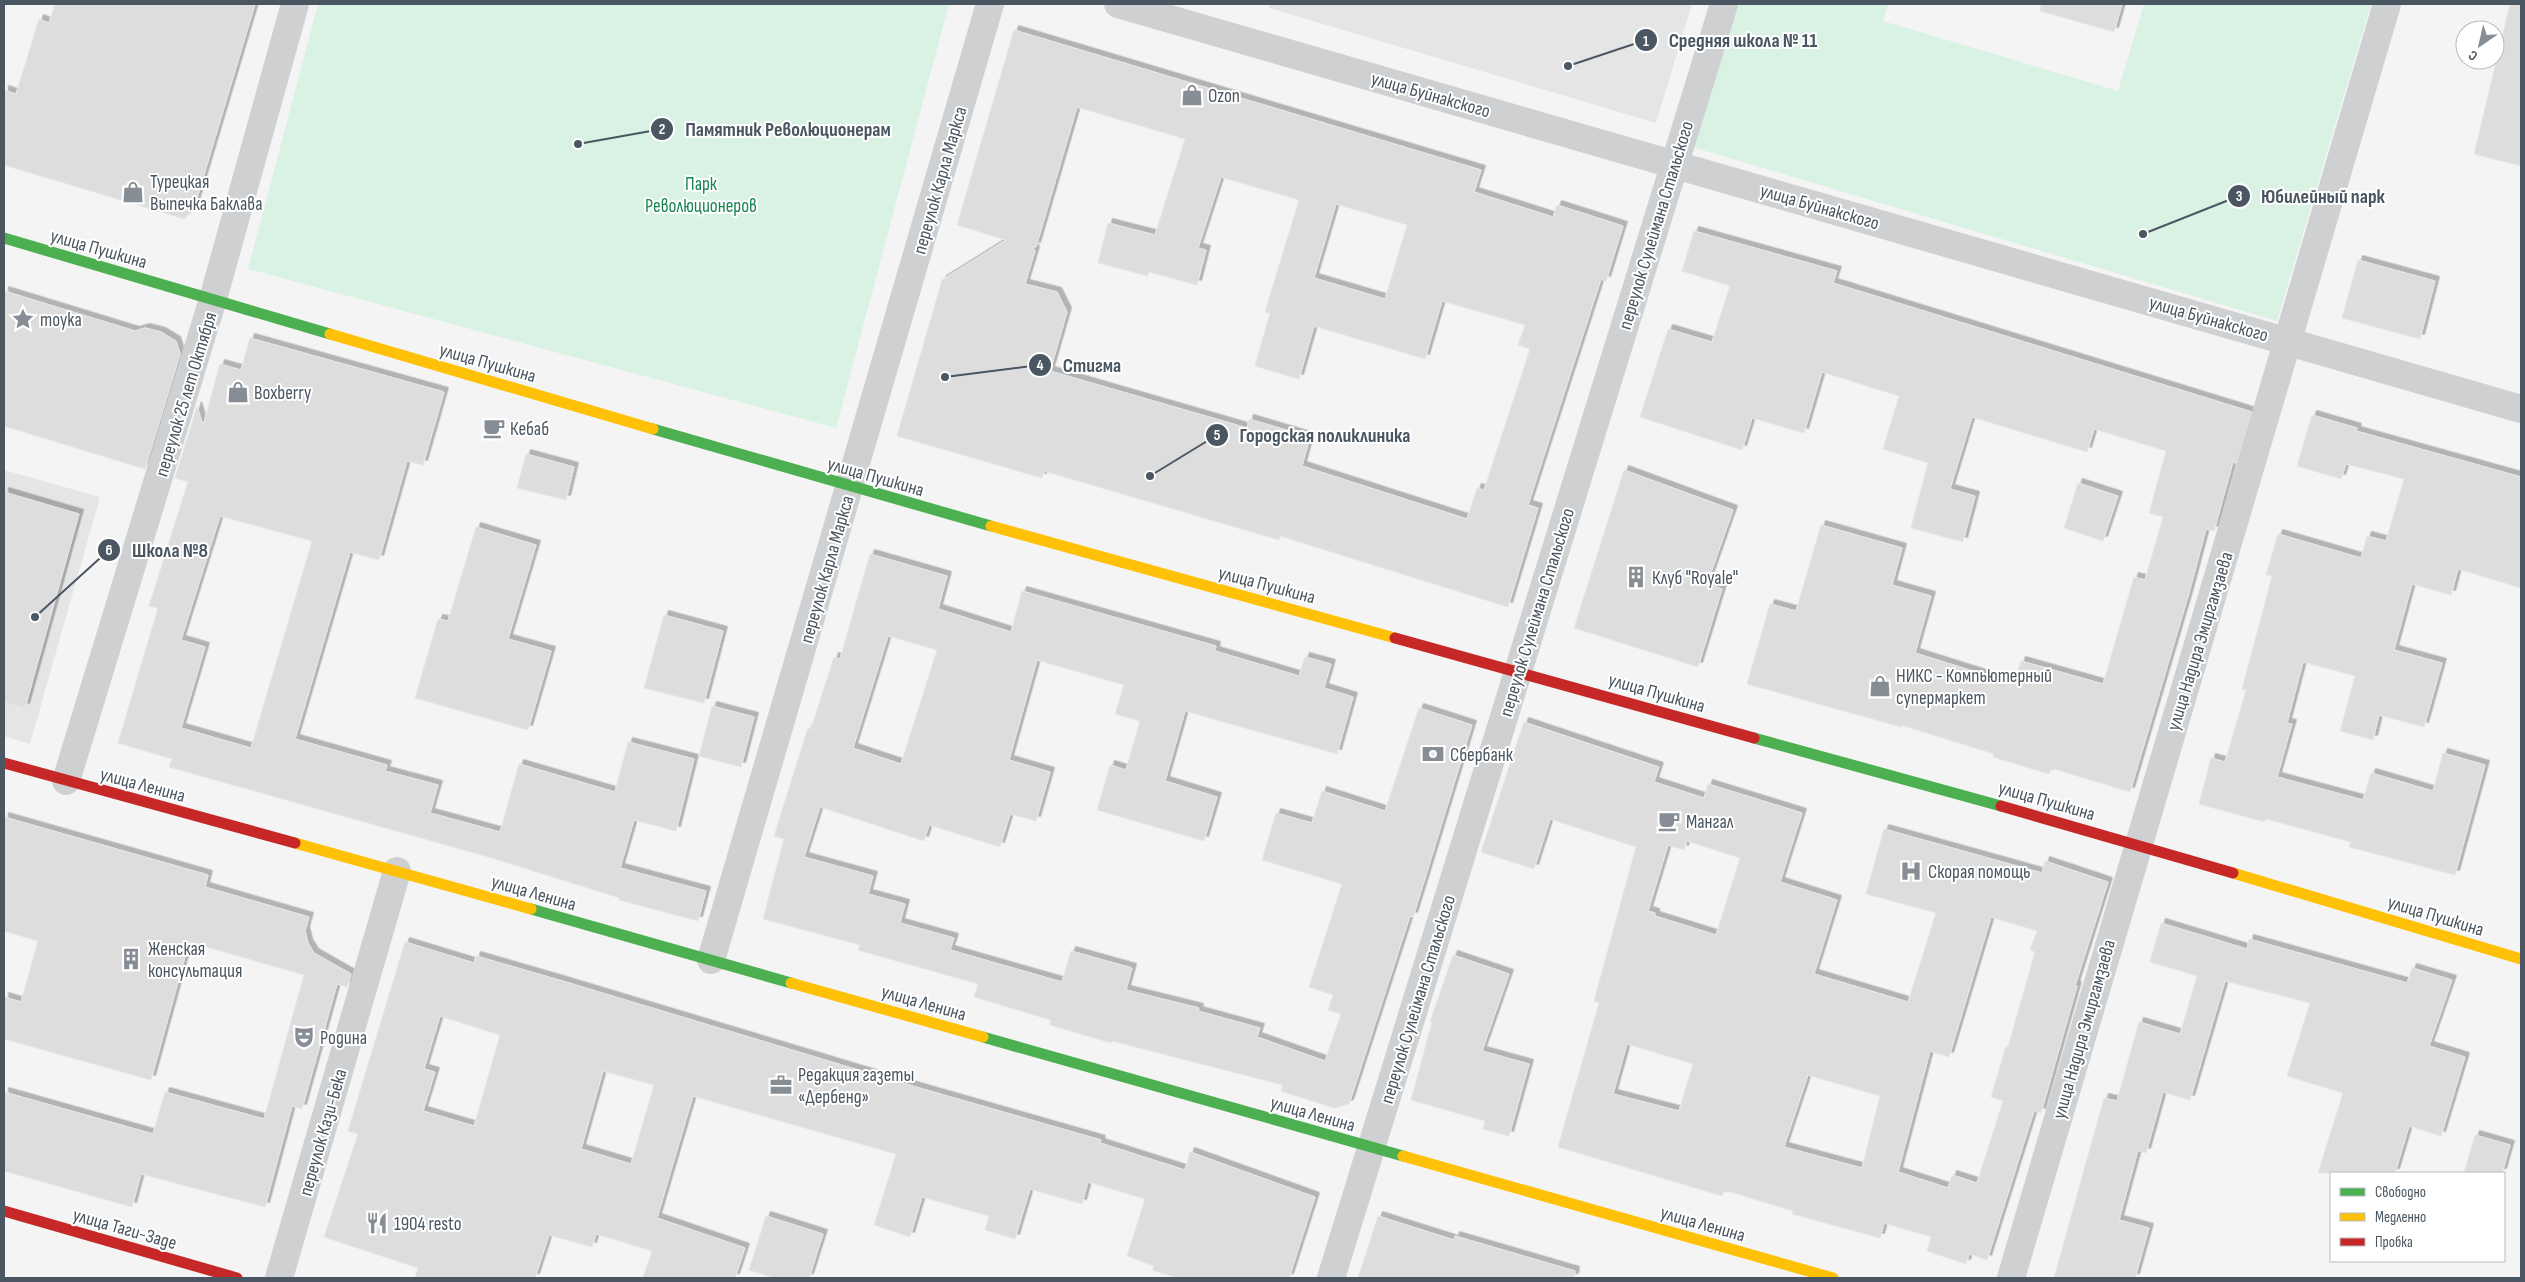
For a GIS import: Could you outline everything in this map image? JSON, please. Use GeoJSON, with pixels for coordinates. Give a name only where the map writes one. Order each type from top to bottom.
{"type":"FeatureCollection","features":[{"type":"Feature","properties":{"kind":"street","name":"переулок 25 лет Октября"},"geometry":{"type":"LineString","coordinates":[[66,781],[213,300],[295,4]]}},
{"type":"Feature","properties":{"kind":"street","name":"переулок Карла Маркса"},"geometry":{"type":"LineString","coordinates":[[711,960],[990,4]]}},
{"type":"Feature","properties":{"kind":"street","name":"улица Буйнакского"},"geometry":{"type":"LineString","coordinates":[[1118,4],[2521,408]]}},
{"type":"Feature","properties":{"kind":"street","name":"переулок Сулеймана Стальского"},"geometry":{"type":"LineString","coordinates":[[1330,1278],[1724,4]]}},
{"type":"Feature","properties":{"kind":"street","name":"улица Надира Эмиргамзаева"},"geometry":{"type":"LineString","coordinates":[[2011,1278],[2138,844],[2290,341],[2387,4]]}},
{"type":"Feature","properties":{"kind":"street","name":"улица Пушкина"},"geometry":{"type":"LineString","coordinates":[[4,238],[850,487],[2138,844],[2521,959]]}},
{"type":"Feature","properties":{"kind":"street","name":"улица Ленина"},"geometry":{"type":"LineString","coordinates":[[4,763],[397,871],[1833,1278]]}},
{"type":"Feature","properties":{"kind":"street","name":"переулок Кази-Бека"},"geometry":{"type":"LineString","coordinates":[[279,1278],[397,871]]}},
{"type":"Feature","properties":{"kind":"street","name":"улица Таги-Заде"},"geometry":{"type":"LineString","coordinates":[[4,1211],[237,1278]]}},
{"type":"Feature","properties":{"kind":"shaded area"},"geometry":{"type":"Polygon","coordinates":[[[1270,4],[1692,4],[1656,123],[1269,8],[1270,4]]]}},
{"type":"Feature","properties":{"kind":"shaded area"},"geometry":{"type":"Polygon","coordinates":[[[4,470],[100,497],[30,744],[4,736],[4,470]]]}},
{"type":"Feature","properties":{"kind":"green space","name":"Парк Революционеров"},"geometry":{"type":"Polygon","coordinates":[[[318,4],[949,4],[836,428],[248,269],[318,4]]]}},
{"type":"Feature","properties":{"kind":"green space"},"geometry":{"type":"Polygon","coordinates":[[[1731,4],[1888,4],[1883,21],[2118,91],[2144,4],[2371,4],[2277,321],[1689,146],[1731,4]]]}},
{"type":"Feature","properties":{"kind":"building"},"geometry":{"type":"Polygon","coordinates":[[[55,4],[255,4],[194,208],[184,219],[4,165],[4,90],[16,94],[39,19],[49,23],[55,4]]]}},
{"type":"Feature","properties":{"kind":"building"},"geometry":{"type":"Polygon","coordinates":[[[2041,4],[2122,4],[2114,32],[2040,11],[2041,4]]]}},
{"type":"Feature","properties":{"kind":"building"},"geometry":{"type":"Polygon","coordinates":[[[2510,4],[2521,4],[2521,166],[2474,154],[2494,70],[2505,70],[2505,25],[2510,4]]]}},
{"type":"Feature","properties":{"kind":"building"},"geometry":{"type":"Polygon","coordinates":[[[1014,30],[1481,170],[1474,192],[1553,217],[1557,205],[1623,226],[1606,281],[1601,279],[1528,505],[1538,508],[1508,607],[1280,536],[1279,540],[1044,471],[1042,478],[897,436],[942,280],[1006,240],[957,225],[1014,30]],[[1077,107],[1036,247],[1032,246],[1035,251],[1025,284],[1057,292],[1067,312],[1050,371],[1247,428],[1249,419],[1310,437],[1302,466],[1467,519],[1477,488],[1484,490],[1530,349],[1518,345],[1525,325],[1442,301],[1425,359],[1314,326],[1299,379],[1255,366],[1270,313],[1265,312],[1299,200],[1221,177],[1198,248],[1206,250],[1197,285],[1149,272],[1148,276],[1098,263],[1108,223],[1155,235],[1185,139],[1077,107]],[[1336,204],[1314,278],[1385,299],[1407,225],[1336,204]]]}},
{"type":"Feature","properties":{"kind":"building"},"geometry":{"type":"Polygon","coordinates":[[[1694,231],[1837,271],[1833,283],[2252,412],[2237,463],[2233,462],[2214,531],[2206,529],[2130,792],[2051,768],[2049,774],[1993,757],[1994,754],[1901,725],[1901,727],[1747,684],[1770,604],[1796,611],[1821,525],[1902,548],[1892,585],[1931,596],[1915,653],[2014,684],[2021,661],[2103,684],[2134,577],[2145,580],[2163,517],[2149,513],[2166,451],[2094,429],[2087,452],[1972,417],[1950,489],[1975,496],[1963,542],[1911,528],[1928,463],[1883,449],[1899,396],[1822,372],[1804,433],[1752,418],[1742,450],[1640,417],[1668,329],[1712,342],[1730,286],[1682,271],[1694,231]]]}},
{"type":"Feature","properties":{"kind":"building"},"geometry":{"type":"Polygon","coordinates":[[[2358,260],[2435,281],[2420,339],[2342,318],[2358,260]]]}},
{"type":"Feature","properties":{"kind":"building"},"geometry":{"type":"Polygon","coordinates":[[[4,291],[135,331],[145,328],[161,332],[176,341],[180,354],[145,469],[4,426],[4,291]]]}},
{"type":"Feature","properties":{"kind":"building"},"geometry":{"type":"Polygon","coordinates":[[[250,338],[444,392],[423,465],[407,461],[379,560],[350,552],[295,739],[387,765],[385,771],[438,785],[430,813],[500,832],[519,764],[615,792],[628,742],[694,759],[676,831],[634,820],[620,868],[706,891],[698,921],[619,900],[620,898],[492,858],[169,767],[172,759],[118,743],[158,608],[149,606],[188,482],[175,478],[197,406],[203,426],[220,364],[241,370],[250,338]],[[220,516],[181,640],[205,647],[181,728],[251,748],[312,541],[220,516]]]}},
{"type":"Feature","properties":{"kind":"building"},"geometry":{"type":"Polygon","coordinates":[[[2312,415],[2357,428],[2356,431],[2521,477],[2521,588],[2458,569],[2451,595],[2412,584],[2394,650],[2442,663],[2424,727],[2379,715],[2373,740],[2340,731],[2355,676],[2303,662],[2287,723],[2292,724],[2277,777],[2363,800],[2371,773],[2433,791],[2443,753],[2485,765],[2455,875],[2349,847],[2351,842],[2266,819],[2265,822],[2199,804],[2211,758],[2225,762],[2246,690],[2242,689],[2272,576],[2266,575],[2278,534],[2361,558],[2367,536],[2386,541],[2404,479],[2346,464],[2341,479],[2297,466],[2312,415]]]}},
{"type":"Feature","properties":{"kind":"building"},"geometry":{"type":"Polygon","coordinates":[[[526,454],[574,467],[566,500],[517,488],[526,454]]]}},
{"type":"Feature","properties":{"kind":"building","name":"Клуб \"Royale\""},"geometry":{"type":"Polygon","coordinates":[[[1624,470],[1733,510],[1707,584],[1722,589],[1698,667],[1574,628],[1624,470]]]}},
{"type":"Feature","properties":{"kind":"building"},"geometry":{"type":"Polygon","coordinates":[[[2078,483],[2118,496],[2103,541],[2064,528],[2078,483]]]}},
{"type":"Feature","properties":{"kind":"building"},"geometry":{"type":"Polygon","coordinates":[[[4,492],[79,514],[25,708],[4,702],[4,492]]]}},
{"type":"Feature","properties":{"kind":"building"},"geometry":{"type":"Polygon","coordinates":[[[476,527],[536,545],[508,639],[551,651],[528,730],[415,698],[438,619],[448,621],[476,527]]]}},
{"type":"Feature","properties":{"kind":"building"},"geometry":{"type":"Polygon","coordinates":[[[870,554],[947,576],[938,609],[1011,632],[1022,591],[1216,646],[1215,651],[1299,676],[1305,657],[1331,664],[1324,688],[1353,697],[1337,754],[1185,711],[1165,781],[1217,797],[1204,841],[1097,810],[1110,765],[1126,770],[1140,721],[1115,714],[1124,685],[1037,660],[1009,760],[1050,772],[1036,821],[1010,814],[1000,847],[929,825],[924,841],[820,807],[804,857],[873,876],[868,894],[905,904],[900,923],[954,938],[950,950],[1062,982],[1071,951],[1132,968],[1126,990],[1199,1008],[1198,1011],[1260,1028],[1257,1037],[1325,1061],[1341,1014],[1328,1010],[1333,995],[1309,987],[1342,884],[1262,860],[1276,813],[1312,823],[1322,791],[1385,811],[1419,708],[1472,725],[1413,917],[1410,916],[1349,1104],[1334,1108],[1281,1091],[1283,1085],[1112,1041],[1111,1043],[1050,1025],[1051,1020],[974,997],[978,984],[858,950],[860,945],[763,919],[784,839],[774,836],[808,728],[811,729],[834,657],[840,659],[870,554]],[[888,636],[853,748],[901,764],[937,650],[888,636]]]}},
{"type":"Feature","properties":{"kind":"building"},"geometry":{"type":"Polygon","coordinates":[[[664,615],[723,631],[704,703],[644,688],[664,615]]]}},
{"type":"Feature","properties":{"kind":"building"},"geometry":{"type":"Polygon","coordinates":[[[712,706],[754,717],[741,767],[699,756],[712,706]]]}},
{"type":"Feature","properties":{"kind":"building"},"geometry":{"type":"Polygon","coordinates":[[[1524,722],[1659,767],[1654,782],[1704,798],[1708,784],[1802,813],[1780,882],[1837,900],[1814,974],[1908,1002],[1936,913],[1866,894],[1884,829],[2042,873],[2045,861],[2108,882],[2075,986],[2077,986],[2041,1113],[2034,1111],[1987,1260],[1969,1254],[1966,1264],[1927,1251],[1931,1237],[1884,1223],[1880,1238],[1792,1214],[1793,1211],[1724,1190],[1722,1196],[1558,1147],[1599,1003],[1594,1001],[1636,847],[1550,819],[1534,869],[1481,852],[1524,722]],[[1687,841],[1684,850],[1668,845],[1648,911],[1655,913],[1655,916],[1716,935],[1740,858],[1687,841]],[[1991,917],[1949,1057],[1930,1051],[1898,1172],[1948,1188],[1952,1175],[1977,1183],[2003,1101],[1991,1097],[2006,1046],[2008,1047],[2035,952],[2030,950],[2037,931],[1991,917]],[[1627,1044],[1613,1094],[1679,1111],[1693,1064],[1627,1044]],[[1808,1075],[1784,1147],[1862,1168],[1880,1096],[1808,1075]]]}},
{"type":"Feature","properties":{"kind":"building"},"geometry":{"type":"Polygon","coordinates":[[[4,817],[208,875],[205,887],[309,917],[305,931],[308,943],[314,953],[351,974],[347,987],[337,984],[302,1109],[292,1106],[265,1207],[141,1174],[132,1207],[4,1171],[4,1092],[153,1134],[165,1092],[264,1119],[304,975],[189,942],[151,1080],[4,1039],[4,997],[21,1002],[38,941],[4,931],[4,817]]]}},
{"type":"Feature","properties":{"kind":"building"},"geometry":{"type":"Polygon","coordinates":[[[2161,923],[2247,949],[2249,939],[2407,983],[2412,968],[2452,980],[2429,1046],[2465,1057],[2441,1136],[2409,1126],[2395,1172],[2318,1173],[2343,1093],[2287,1076],[2310,1003],[2225,981],[2190,1100],[2163,1092],[2146,1153],[2138,1150],[2119,1220],[2149,1228],[2135,1278],[2054,1278],[2104,1098],[2117,1101],[2139,1022],[2180,1034],[2197,976],[2150,962],[2161,923]]]}},
{"type":"Feature","properties":{"kind":"building"},"geometry":{"type":"Polygon","coordinates":[[[405,942],[474,963],[476,956],[559,980],[895,1081],[1101,1140],[1100,1143],[1185,1170],[1190,1152],[1315,1197],[1289,1278],[1178,1278],[1152,1270],[1154,1266],[1127,1256],[1145,1199],[1088,1182],[1082,1204],[1030,1189],[1015,1239],[985,1230],[989,1216],[922,1197],[910,1237],[874,1225],[896,1154],[693,1096],[657,1218],[745,1248],[735,1278],[643,1278],[652,1251],[596,1234],[592,1247],[549,1235],[535,1278],[415,1278],[418,1268],[324,1237],[358,1134],[348,1131],[405,942]],[[440,1016],[424,1069],[435,1072],[423,1111],[474,1126],[500,1035],[440,1016]],[[603,1071],[581,1149],[631,1164],[654,1085],[603,1071]]]}},
{"type":"Feature","properties":{"kind":"building"},"geometry":{"type":"Polygon","coordinates":[[[1453,955],[1509,974],[1482,1051],[1529,1064],[1509,1136],[1483,1129],[1485,1121],[1411,1100],[1432,1022],[1430,1022],[1453,955]]]}},
{"type":"Feature","properties":{"kind":"building"},"geometry":{"type":"Polygon","coordinates":[[[2475,1135],[2510,1145],[2502,1172],[2464,1172],[2475,1135]]]}},
{"type":"Feature","properties":{"kind":"building"},"geometry":{"type":"Polygon","coordinates":[[[766,1216],[823,1234],[809,1278],[775,1278],[749,1270],[766,1216]]]}},
{"type":"Feature","properties":{"kind":"building"},"geometry":{"type":"Polygon","coordinates":[[[1378,1216],[1454,1240],[1455,1236],[1575,1271],[1574,1278],[1358,1278],[1378,1216]]]}},
{"type":"Feature","properties":{"kind":"traffic: fast"},"geometry":{"type":"LineString","coordinates":[[4,238],[330,334]]}},
{"type":"Feature","properties":{"kind":"traffic: fast"},"geometry":{"type":"LineString","coordinates":[[653,429],[991,526]]}},
{"type":"Feature","properties":{"kind":"traffic: fast"},"geometry":{"type":"LineString","coordinates":[[1754,738],[2001,806]]}},
{"type":"Feature","properties":{"kind":"traffic: fast"},"geometry":{"type":"LineString","coordinates":[[531,909],[791,983]]}},
{"type":"Feature","properties":{"kind":"traffic: fast"},"geometry":{"type":"LineString","coordinates":[[983,1037],[1403,1156]]}},
{"type":"Feature","properties":{"kind":"traffic: slow"},"geometry":{"type":"LineString","coordinates":[[330,334],[653,429]]}},
{"type":"Feature","properties":{"kind":"traffic: slow"},"geometry":{"type":"LineString","coordinates":[[991,526],[1395,638]]}},
{"type":"Feature","properties":{"kind":"traffic: slow"},"geometry":{"type":"LineString","coordinates":[[295,843],[531,909]]}},
{"type":"Feature","properties":{"kind":"traffic: slow"},"geometry":{"type":"LineString","coordinates":[[2233,873],[2521,959]]}},
{"type":"Feature","properties":{"kind":"traffic: slow"},"geometry":{"type":"LineString","coordinates":[[791,983],[983,1037]]}},
{"type":"Feature","properties":{"kind":"traffic: slow"},"geometry":{"type":"LineString","coordinates":[[1403,1156],[1833,1278]]}},
{"type":"Feature","properties":{"kind":"traffic: jam"},"geometry":{"type":"LineString","coordinates":[[1395,638],[1754,738]]}},
{"type":"Feature","properties":{"kind":"traffic: jam"},"geometry":{"type":"LineString","coordinates":[[4,763],[295,843]]}},
{"type":"Feature","properties":{"kind":"traffic: jam"},"geometry":{"type":"LineString","coordinates":[[2001,806],[2233,873]]}},
{"type":"Feature","properties":{"kind":"traffic: jam"},"geometry":{"type":"LineString","coordinates":[[4,1211],[237,1278]]}},
{"type":"Feature","properties":{"kind":"place","name":"Средняя школа № 11"},"geometry":{"type":"Point","coordinates":[1568,66]}},
{"type":"Feature","properties":{"kind":"place","name":"Ozon"},"geometry":{"type":"Point","coordinates":[1192,95]}},
{"type":"Feature","properties":{"kind":"place","name":"Памятник Революционерам"},"geometry":{"type":"Point","coordinates":[578,144]}},
{"type":"Feature","properties":{"kind":"place","name":"Турецкая Выпечка Баклава"},"geometry":{"type":"Point","coordinates":[133,192]}},
{"type":"Feature","properties":{"kind":"place","name":"Юбилейный парк"},"geometry":{"type":"Point","coordinates":[2143,234]}},
{"type":"Feature","properties":{"kind":"place","name":"moyka"},"geometry":{"type":"Point","coordinates":[23,319]}},
{"type":"Feature","properties":{"kind":"place","name":"Стигма"},"geometry":{"type":"Point","coordinates":[945,377]}},
{"type":"Feature","properties":{"kind":"place","name":"Boxberry"},"geometry":{"type":"Point","coordinates":[238,392]}},
{"type":"Feature","properties":{"kind":"place","name":"Кебаб"},"geometry":{"type":"Point","coordinates":[494,428]}},
{"type":"Feature","properties":{"kind":"place","name":"Городская поликлиника"},"geometry":{"type":"Point","coordinates":[1150,476]}},
{"type":"Feature","properties":{"kind":"place","name":"Клуб \"Royale\""},"geometry":{"type":"Point","coordinates":[1636,577]}},
{"type":"Feature","properties":{"kind":"place","name":"Школа №8"},"geometry":{"type":"Point","coordinates":[35,617]}},
{"type":"Feature","properties":{"kind":"place","name":"НИКС - Компьютерный супермаркет"},"geometry":{"type":"Point","coordinates":[1880,686]}},
{"type":"Feature","properties":{"kind":"place","name":"Сбербанк"},"geometry":{"type":"Point","coordinates":[1433,754]}},
{"type":"Feature","properties":{"kind":"place","name":"Мангал"},"geometry":{"type":"Point","coordinates":[1669,821]}},
{"type":"Feature","properties":{"kind":"place","name":"Скорая помощь"},"geometry":{"type":"Point","coordinates":[1911,871]}},
{"type":"Feature","properties":{"kind":"place","name":"Женская консультация"},"geometry":{"type":"Point","coordinates":[131,959]}},
{"type":"Feature","properties":{"kind":"place","name":"Родина"},"geometry":{"type":"Point","coordinates":[304,1037]}},
{"type":"Feature","properties":{"kind":"place","name":"Редакция газеты «Дербенд»"},"geometry":{"type":"Point","coordinates":[781,1085]}},
{"type":"Feature","properties":{"kind":"place","name":"1904 resto"},"geometry":{"type":"Point","coordinates":[377,1223]}}]}
